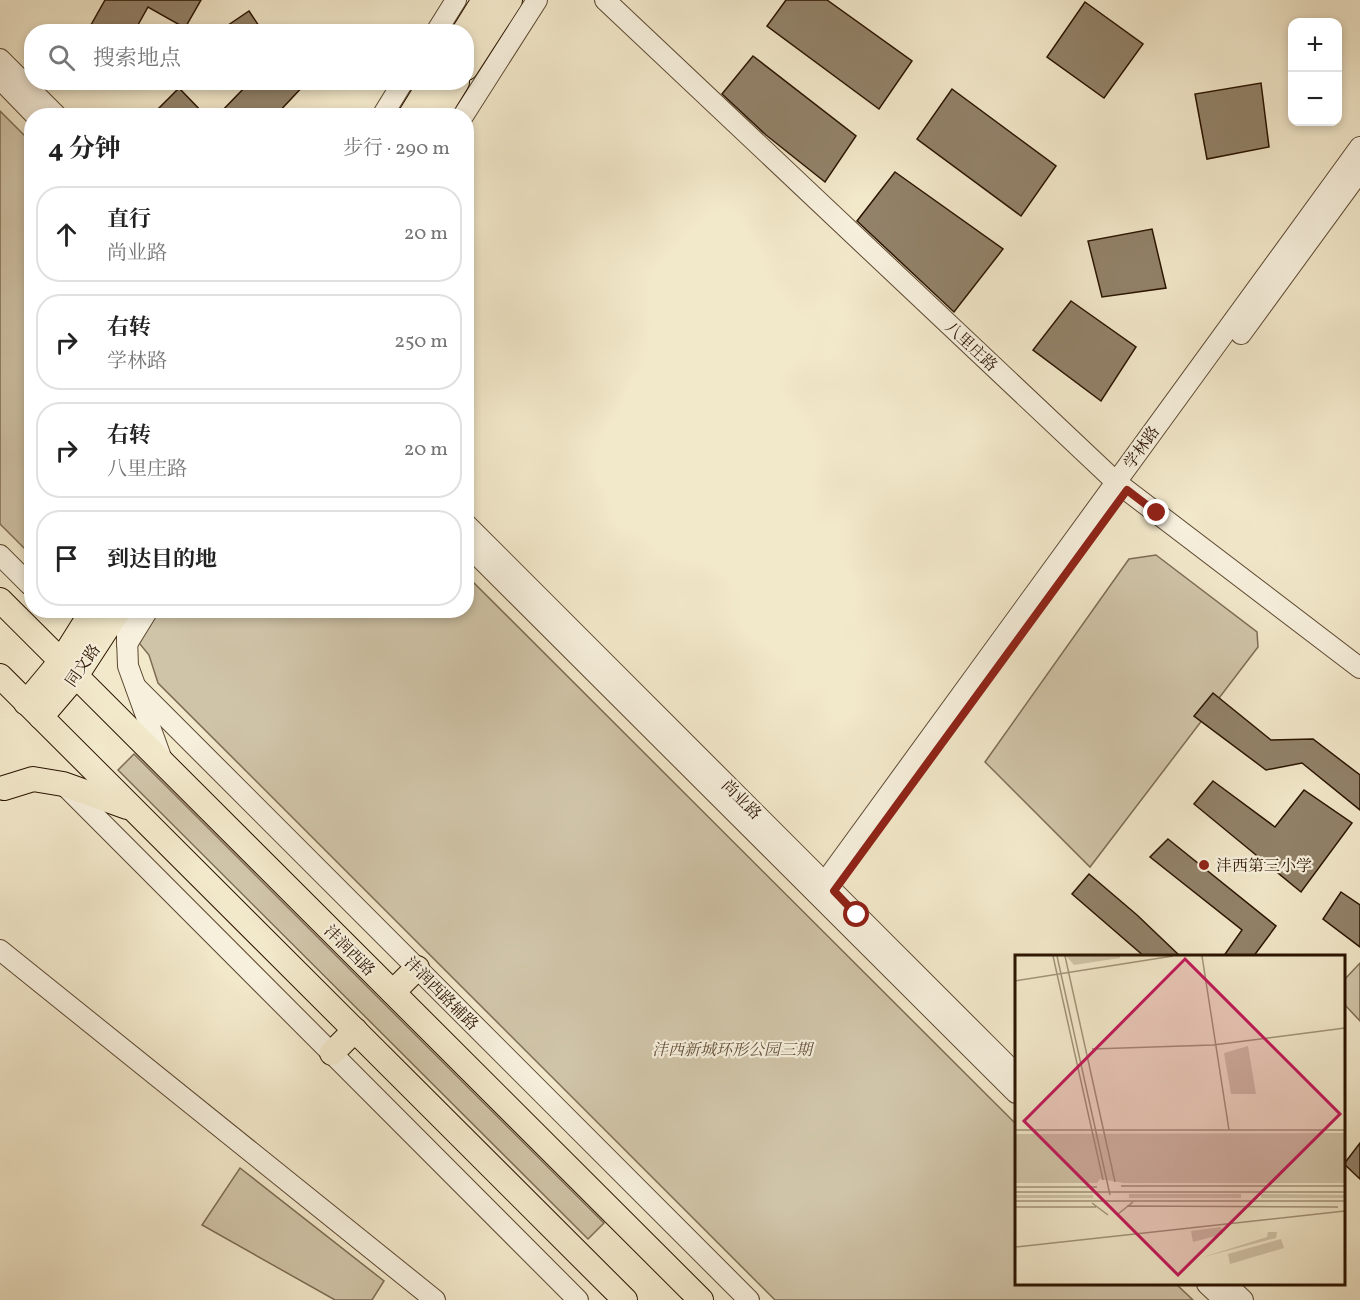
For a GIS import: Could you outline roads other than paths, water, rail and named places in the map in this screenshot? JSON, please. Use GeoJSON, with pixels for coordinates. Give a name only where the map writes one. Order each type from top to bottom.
{"type":"FeatureCollection","features":[{"type":"Feature","properties":{"kind":"main road"},"geometry":{"type":"LineString","coordinates":[[469,24],[484,0]]}},
{"type":"Feature","properties":{"kind":"main road"},"geometry":{"type":"LineString","coordinates":[[474,56],[510,0]]}},
{"type":"Feature","properties":{"kind":"main road"},"geometry":{"type":"LineString","coordinates":[[415,108],[426,90]]}},
{"type":"Feature","properties":{"kind":"main road"},"geometry":{"type":"LineString","coordinates":[[441,108],[452,90]]}},
{"type":"Feature","properties":{"kind":"main road","name":"沣润西路"},"geometry":{"type":"LineString","coordinates":[[0,600],[701,1300]]}},
{"type":"Feature","properties":{"kind":"main road","name":"同文路"},"geometry":{"type":"LineString","coordinates":[[68,668],[90,618]]}},
{"type":"Feature","properties":{"kind":"main road","name":"同文路"},"geometry":{"type":"LineString","coordinates":[[34,710],[112,618]]}},
{"type":"Feature","properties":{"kind":"main road"},"geometry":{"type":"LineString","coordinates":[[0,676],[625,1300]]}},
{"type":"Feature","properties":{"kind":"main road"},"geometry":{"type":"LineString","coordinates":[[2,787],[33,779],[63,784],[133,809]]}},
{"type":"Feature","properties":{"kind":"main road"},"geometry":{"type":"LineString","coordinates":[[393,992],[417,968]]}},
{"type":"Feature","properties":{"kind":"main road"},"geometry":{"type":"LineString","coordinates":[[332,1053],[355,1030]]}},
{"type":"Feature","properties":{"kind":"street"},"geometry":{"type":"LineString","coordinates":[[441,24],[456,0]]}},
{"type":"Feature","properties":{"kind":"street"},"geometry":{"type":"LineString","coordinates":[[469,108],[537,0]]}},
{"type":"Feature","properties":{"kind":"street","name":"八里庄路"},"geometry":{"type":"LineString","coordinates":[[605,0],[1121,486],[1360,668]]}},
{"type":"Feature","properties":{"kind":"street"},"geometry":{"type":"LineString","coordinates":[[0,59],[24,83]]}},
{"type":"Feature","properties":{"kind":"street"},"geometry":{"type":"LineString","coordinates":[[0,79],[28,108]]}},
{"type":"Feature","properties":{"kind":"street"},"geometry":{"type":"LineString","coordinates":[[31,90],[49,108]]}},
{"type":"Feature","properties":{"kind":"street"},"geometry":{"type":"LineString","coordinates":[[387,108],[399,90]]}},
{"type":"Feature","properties":{"kind":"street","name":"学林路"},"geometry":{"type":"LineString","coordinates":[[825,892],[1121,486],[1360,147]]}},
{"type":"Feature","properties":{"kind":"street","name":"学林路"},"geometry":{"type":"LineString","coordinates":[[1121,486],[1360,171]]}},
{"type":"Feature","properties":{"kind":"street","name":"尚业路"},"geometry":{"type":"LineString","coordinates":[[474,532],[825,892],[1015,1091]]}},
{"type":"Feature","properties":{"kind":"street","name":"尚业路"},"geometry":{"type":"LineString","coordinates":[[474,552],[825,892],[1015,1072]]}},
{"type":"Feature","properties":{"kind":"street"},"geometry":{"type":"LineString","coordinates":[[0,555],[24,579]]}},
{"type":"Feature","properties":{"kind":"street"},"geometry":{"type":"LineString","coordinates":[[0,576],[24,584]]}},
{"type":"Feature","properties":{"kind":"street"},"geometry":{"type":"LineString","coordinates":[[126,618],[128,666],[163,763]]}},
{"type":"Feature","properties":{"kind":"street"},"geometry":{"type":"LineString","coordinates":[[127,644],[143,618]]}},
{"type":"Feature","properties":{"kind":"street","name":"沣润西路辅路"},"geometry":{"type":"LineString","coordinates":[[136,687],[749,1300]]}},
{"type":"Feature","properties":{"kind":"street"},"geometry":{"type":"LineString","coordinates":[[63,784],[578,1300]]}},
{"type":"Feature","properties":{"kind":"street"},"geometry":{"type":"LineString","coordinates":[[0,951],[435,1300]]}},
{"type":"Feature","properties":{"kind":"street"},"geometry":{"type":"LineString","coordinates":[[1208,1285],[1224,1300]]}},
{"type":"Feature","properties":{"kind":"street"},"geometry":{"type":"LineString","coordinates":[[1227,1285],[1243,1300]]}},
{"type":"Feature","properties":{"kind":"place","name":"沣西第三小学"},"geometry":{"type":"Point","coordinates":[1204,865]}},
{"type":"Feature","properties":{"kind":"park label","name":"沣西新城环形公园三期"},"geometry":{"type":"Point","coordinates":[732,1049]}}]}
